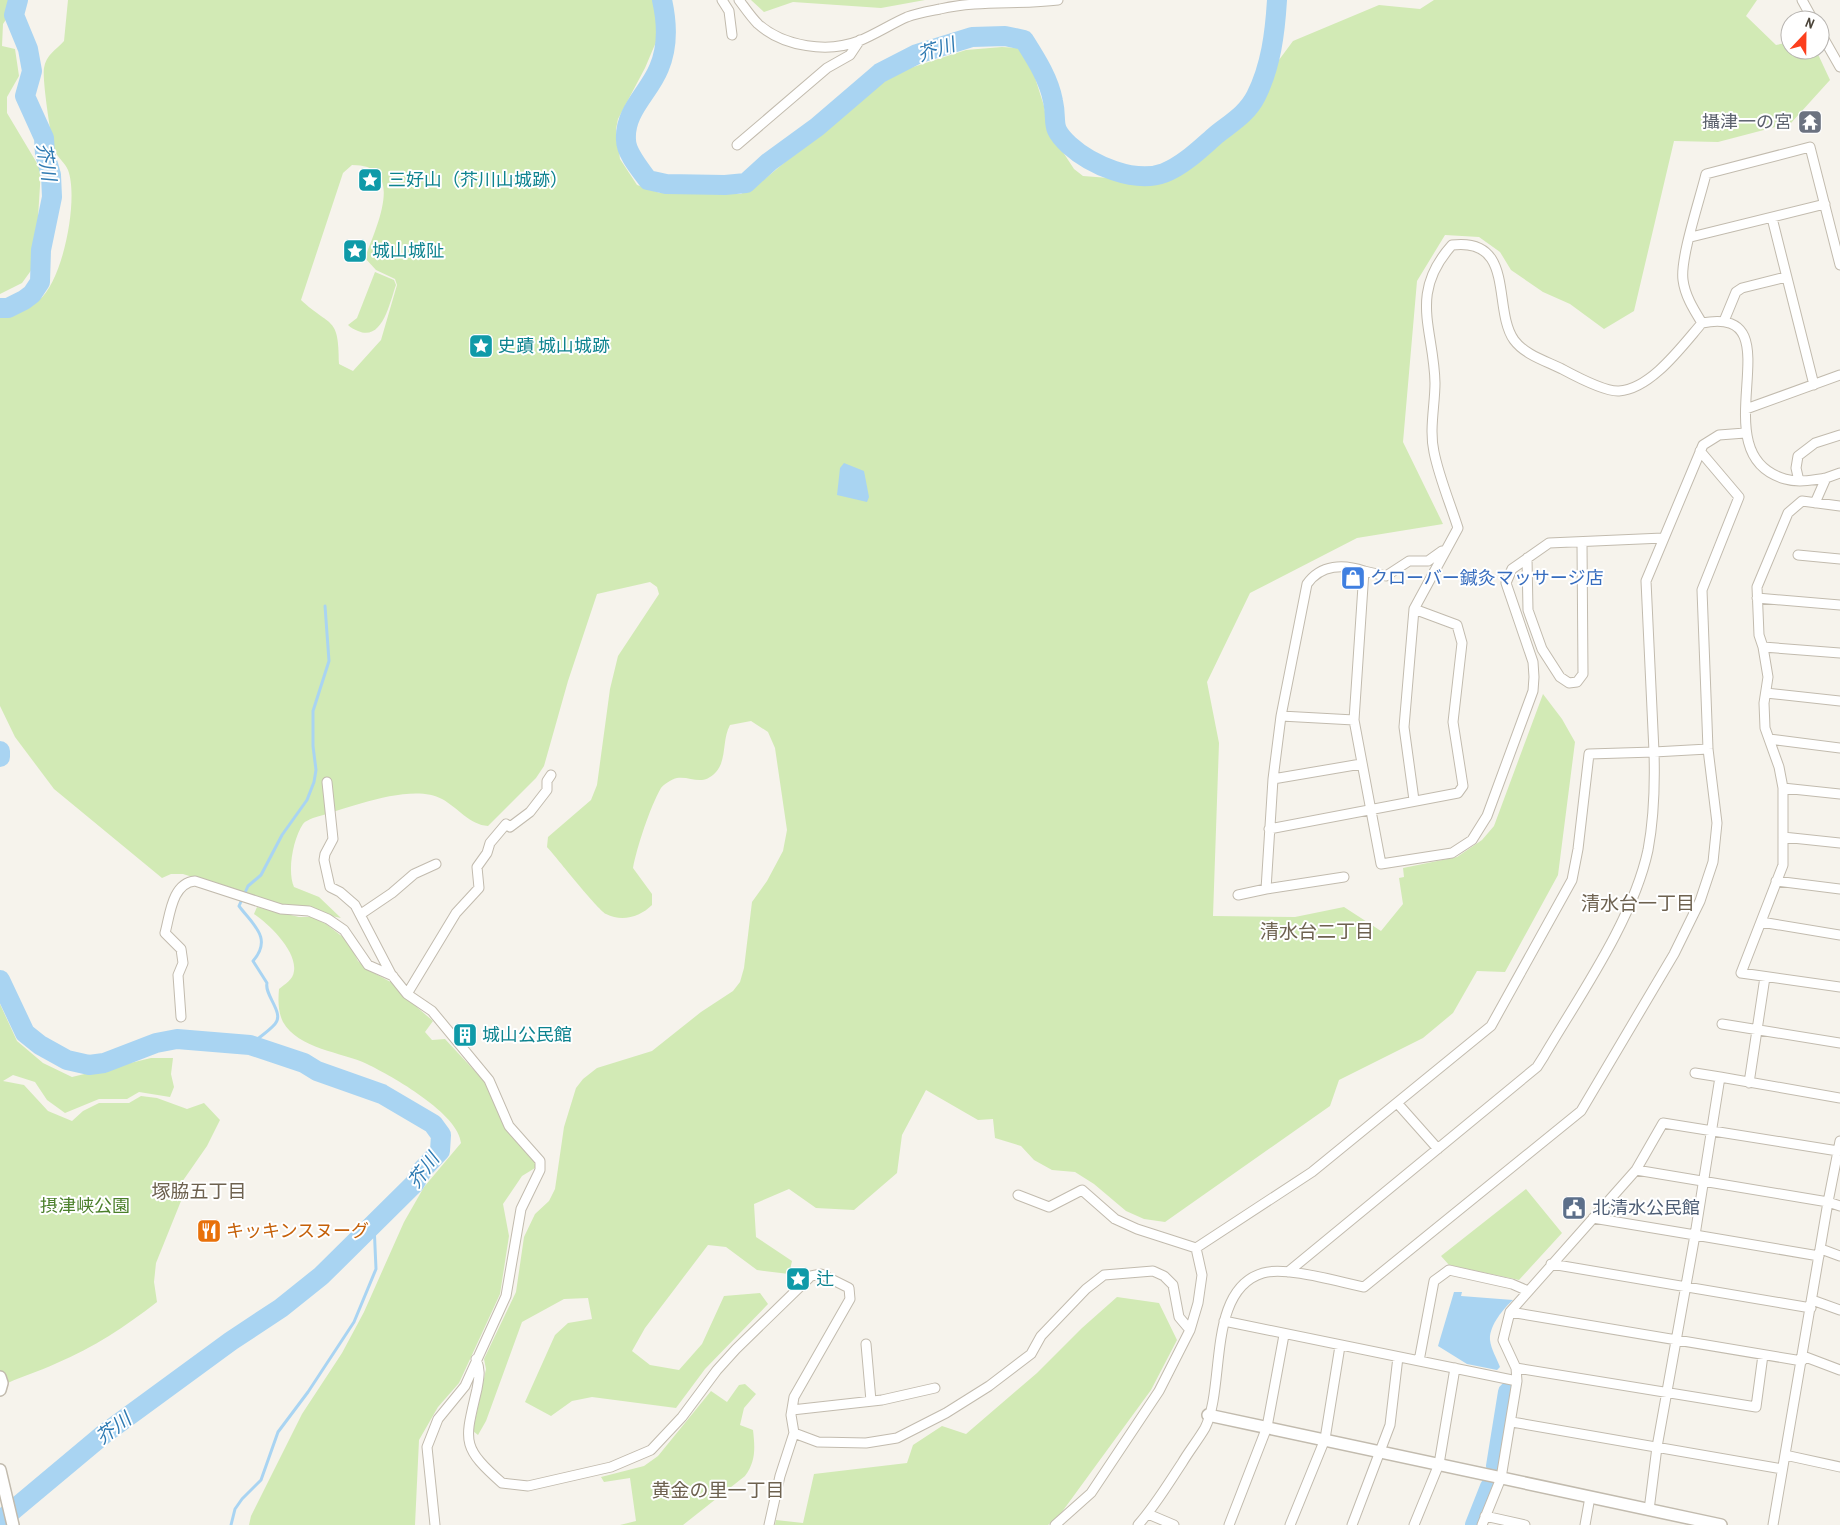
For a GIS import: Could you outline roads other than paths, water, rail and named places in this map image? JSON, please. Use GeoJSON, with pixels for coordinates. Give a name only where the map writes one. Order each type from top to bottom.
{"type":"FeatureCollection","features":[{"type":"Feature","properties":{"kind":"street"},"geometry":{"type":"LineString","coordinates":[[722,0],[729,11],[732,35]]}},
{"type":"Feature","properties":{"kind":"street"},"geometry":{"type":"LineString","coordinates":[[739,0],[758,24],[795,43],[815,46],[842,46],[860,40],[908,17],[970,3],[1019,3],[1058,0]]}},
{"type":"Feature","properties":{"kind":"street"},"geometry":{"type":"LineString","coordinates":[[737,144],[827,68],[850,55],[860,40]]}},
{"type":"Feature","properties":{"kind":"street"},"geometry":{"type":"LineString","coordinates":[[1830,50],[1840,67]]}},
{"type":"Feature","properties":{"kind":"street"},"geometry":{"type":"LineString","coordinates":[[1702,323],[1690,302],[1683,280],[1685,258],[1706,174],[1810,147],[1840,265]]}},
{"type":"Feature","properties":{"kind":"street"},"geometry":{"type":"LineString","coordinates":[[1691,236],[1825,204]]}},
{"type":"Feature","properties":{"kind":"street"},"geometry":{"type":"LineString","coordinates":[[1772,218],[1814,385]]}},
{"type":"Feature","properties":{"kind":"street"},"geometry":{"type":"LineString","coordinates":[[1414,800],[1404,727],[1414,609],[1444,549],[1458,528],[1433,450],[1435,381],[1425,310],[1428,292],[1438,266],[1452,245],[1462,244],[1482,250],[1496,268],[1502,282],[1503,315],[1514,340],[1522,348],[1569,373],[1606,388],[1618,391],[1647,382],[1702,323],[1724,321],[1734,324],[1747,341],[1749,355],[1745,433],[1748,446],[1758,461],[1769,473],[1785,480],[1799,481],[1826,478],[1840,473]]}},
{"type":"Feature","properties":{"kind":"street"},"geometry":{"type":"LineString","coordinates":[[1724,321],[1736,292],[1742,288],[1786,277]]}},
{"type":"Feature","properties":{"kind":"street"},"geometry":{"type":"LineString","coordinates":[[1746,409],[1840,375]]}},
{"type":"Feature","properties":{"kind":"street"},"geometry":{"type":"LineString","coordinates":[[1288,1272],[1537,1067],[1625,916],[1648,852],[1654,797],[1654,752],[1646,581],[1703,445],[1719,435],[1745,433]]}},
{"type":"Feature","properties":{"kind":"street"},"geometry":{"type":"LineString","coordinates":[[1799,481],[1796,468],[1798,456],[1815,443],[1840,435]]}},
{"type":"Feature","properties":{"kind":"street"},"geometry":{"type":"LineString","coordinates":[[1138,1525],[1148,1514],[1205,1427],[1224,1322],[1237,1292],[1248,1280],[1271,1271],[1288,1272],[1364,1287],[1581,1111],[1674,954],[1700,902],[1713,862],[1717,823],[1708,748],[1702,590],[1739,497],[1700,451]]}},
{"type":"Feature","properties":{"kind":"street"},"geometry":{"type":"LineString","coordinates":[[1815,503],[1826,478]]}},
{"type":"Feature","properties":{"kind":"street"},"geometry":{"type":"LineString","coordinates":[[1840,506],[1802,501],[1788,513],[1757,587],[1758,636],[1763,647],[1768,677],[1765,728],[1779,768],[1783,788],[1783,865],[1741,973],[1840,987]]}},
{"type":"Feature","properties":{"kind":"street"},"geometry":{"type":"LineString","coordinates":[[1364,571],[1354,720],[1369,811],[1381,864],[1452,853],[1472,840],[1487,816],[1533,691],[1533,662],[1506,583],[1512,569],[1549,543],[1663,538]]}},
{"type":"Feature","properties":{"kind":"street"},"geometry":{"type":"LineString","coordinates":[[1527,558],[1528,610],[1542,649],[1560,676],[1569,683],[1577,682],[1583,674],[1582,543]]}},
{"type":"Feature","properties":{"kind":"street"},"geometry":{"type":"LineString","coordinates":[[1266,889],[1273,779],[1281,716],[1307,584],[1312,577],[1330,567],[1348,566],[1386,576],[1409,561],[1428,561],[1444,549]]}},
{"type":"Feature","properties":{"kind":"street"},"geometry":{"type":"LineString","coordinates":[[1798,555],[1840,559]]}},
{"type":"Feature","properties":{"kind":"street"},"geometry":{"type":"LineString","coordinates":[[1757,598],[1840,606]]}},
{"type":"Feature","properties":{"kind":"street"},"geometry":{"type":"LineString","coordinates":[[1269,829],[1458,793],[1464,786],[1453,722],[1462,643],[1460,634],[1457,625],[1414,609]]}},
{"type":"Feature","properties":{"kind":"street"},"geometry":{"type":"LineString","coordinates":[[1763,647],[1840,653]]}},
{"type":"Feature","properties":{"kind":"street"},"geometry":{"type":"LineString","coordinates":[[1766,693],[1840,701]]}},
{"type":"Feature","properties":{"kind":"street"},"geometry":{"type":"LineString","coordinates":[[1281,716],[1354,720]]}},
{"type":"Feature","properties":{"kind":"street"},"geometry":{"type":"LineString","coordinates":[[1769,739],[1840,748]]}},
{"type":"Feature","properties":{"kind":"street"},"geometry":{"type":"LineString","coordinates":[[1196,1248],[1312,1172],[1398,1104],[1490,1026],[1572,880],[1578,849],[1589,754],[1708,748]]}},
{"type":"Feature","properties":{"kind":"street"},"geometry":{"type":"LineString","coordinates":[[1273,779],[1361,764]]}},
{"type":"Feature","properties":{"kind":"street"},"geometry":{"type":"LineString","coordinates":[[408,994],[456,913],[479,888],[477,867],[487,852],[490,843],[506,824],[510,827],[530,812],[547,790],[546,781],[550,775]]}},
{"type":"Feature","properties":{"kind":"street"},"geometry":{"type":"LineString","coordinates":[[327,782],[333,839],[324,854],[326,879],[330,887],[355,904],[392,976],[408,994],[432,1011],[489,1080],[509,1126],[540,1161],[540,1170],[521,1209],[506,1296],[465,1386],[438,1419],[427,1447],[435,1525]]}},
{"type":"Feature","properties":{"kind":"street"},"geometry":{"type":"LineString","coordinates":[[1783,788],[1840,794]]}},
{"type":"Feature","properties":{"kind":"street"},"geometry":{"type":"LineString","coordinates":[[1783,836],[1840,843]]}},
{"type":"Feature","properties":{"kind":"street"},"geometry":{"type":"LineString","coordinates":[[361,914],[392,893],[414,874],[436,864]]}},
{"type":"Feature","properties":{"kind":"street"},"geometry":{"type":"LineString","coordinates":[[1238,895],[1344,877]]}},
{"type":"Feature","properties":{"kind":"street"},"geometry":{"type":"LineString","coordinates":[[181,1017],[178,975],[183,963],[180,949],[165,933],[176,894],[182,885],[187,882],[195,881],[281,909],[309,911],[328,919],[344,930],[368,965],[392,976]]}},
{"type":"Feature","properties":{"kind":"street"},"geometry":{"type":"LineString","coordinates":[[1776,881],[1840,889]]}},
{"type":"Feature","properties":{"kind":"street"},"geometry":{"type":"LineString","coordinates":[[1761,922],[1840,935]]}},
{"type":"Feature","properties":{"kind":"street"},"geometry":{"type":"LineString","coordinates":[[1750,1084],[1765,977]]}},
{"type":"Feature","properties":{"kind":"street"},"geometry":{"type":"LineString","coordinates":[[1722,1024],[1840,1043]]}},
{"type":"Feature","properties":{"kind":"street"},"geometry":{"type":"LineString","coordinates":[[1695,1073],[1840,1098]]}},
{"type":"Feature","properties":{"kind":"street"},"geometry":{"type":"LineString","coordinates":[[1649,1510],[1657,1447],[1695,1235],[1720,1077]]}},
{"type":"Feature","properties":{"kind":"street"},"geometry":{"type":"LineString","coordinates":[[1398,1104],[1438,1149]]}},
{"type":"Feature","properties":{"kind":"street"},"geometry":{"type":"LineString","coordinates":[[1525,1525],[1483,1520],[1501,1478],[1518,1381],[1516,1368],[1503,1340],[1510,1312],[1636,1170],[1663,1123],[1839,1145],[1803,1358],[1784,1456],[1775,1525]]}},
{"type":"Feature","properties":{"kind":"street"},"geometry":{"type":"LineString","coordinates":[[1636,1170],[1828,1202],[1840,1206]]}},
{"type":"Feature","properties":{"kind":"street"},"geometry":{"type":"LineString","coordinates":[[1018,1195],[1049,1207],[1082,1190],[1115,1219],[1137,1229],[1196,1248]]}},
{"type":"Feature","properties":{"kind":"street"},"geometry":{"type":"LineString","coordinates":[[1593,1218],[1840,1256]]}},
{"type":"Feature","properties":{"kind":"street"},"geometry":{"type":"LineString","coordinates":[[1055,1525],[1091,1494],[1159,1391],[1190,1330],[1198,1303],[1202,1275],[1196,1248]]}},
{"type":"Feature","properties":{"kind":"street"},"geometry":{"type":"LineString","coordinates":[[1551,1264],[1685,1289],[1811,1304],[1840,1310]]}},
{"type":"Feature","properties":{"kind":"street"},"geometry":{"type":"LineString","coordinates":[[1419,1361],[1434,1282],[1449,1270],[1512,1284],[1528,1291]]}},
{"type":"Feature","properties":{"kind":"street"},"geometry":{"type":"LineString","coordinates":[[794,1434],[818,1442],[866,1443],[897,1438],[946,1413],[989,1386],[1030,1354],[1041,1336],[1086,1289],[1104,1276],[1153,1271],[1164,1276],[1174,1285],[1179,1317],[1190,1330]]}},
{"type":"Feature","properties":{"kind":"street"},"geometry":{"type":"LineString","coordinates":[[476,1359],[481,1371],[467,1434],[473,1454],[502,1483],[528,1486],[611,1467],[651,1450],[682,1417],[717,1370],[736,1349],[812,1276],[821,1274],[848,1288],[850,1299],[794,1397],[792,1410],[794,1434],[780,1476],[769,1525]]}},
{"type":"Feature","properties":{"kind":"street"},"geometry":{"type":"LineString","coordinates":[[1510,1312],[1763,1355],[1803,1358],[1840,1370]]}},
{"type":"Feature","properties":{"kind":"street"},"geometry":{"type":"LineString","coordinates":[[1224,1322],[1518,1381]]}},
{"type":"Feature","properties":{"kind":"street"},"geometry":{"type":"LineString","coordinates":[[1229,1525],[1267,1427],[1284,1335]]}},
{"type":"Feature","properties":{"kind":"street"},"geometry":{"type":"LineString","coordinates":[[866,1344],[871,1401]]}},
{"type":"Feature","properties":{"kind":"street"},"geometry":{"type":"LineString","coordinates":[[1290,1525],[1325,1439],[1340,1346]]}},
{"type":"Feature","properties":{"kind":"street"},"geometry":{"type":"LineString","coordinates":[[1516,1368],[1756,1407],[1763,1355]]}},
{"type":"Feature","properties":{"kind":"street"},"geometry":{"type":"LineString","coordinates":[[1352,1525],[1390,1425],[1398,1357]]}},
{"type":"Feature","properties":{"kind":"street"},"geometry":{"type":"LineString","coordinates":[[1414,1525],[1439,1464],[1455,1368]]}},
{"type":"Feature","properties":{"kind":"street"},"geometry":{"type":"LineString","coordinates":[[0,1377],[2,1384],[0,1390]]}},
{"type":"Feature","properties":{"kind":"street"},"geometry":{"type":"LineString","coordinates":[[792,1410],[871,1401],[935,1388]]}},
{"type":"Feature","properties":{"kind":"street"},"geometry":{"type":"LineString","coordinates":[[1208,1415],[1721,1525]]}},
{"type":"Feature","properties":{"kind":"street"},"geometry":{"type":"LineString","coordinates":[[1512,1422],[1782,1469]]}},
{"type":"Feature","properties":{"kind":"street"},"geometry":{"type":"LineString","coordinates":[[1784,1456],[1840,1467]]}},
{"type":"Feature","properties":{"kind":"street"},"geometry":{"type":"LineString","coordinates":[[0,1475],[13,1525]]}},
{"type":"Feature","properties":{"kind":"street"},"geometry":{"type":"LineString","coordinates":[[1585,1525],[1590,1497]]}},
{"type":"Feature","properties":{"kind":"street"},"geometry":{"type":"LineString","coordinates":[[1148,1514],[1169,1524]]}},
{"type":"Feature","properties":{"kind":"water"},"geometry":{"type":"Polygon","coordinates":[[[844,463],[864,471],[869,497],[867,502],[837,495],[840,468],[844,463]]]}},
{"type":"Feature","properties":{"kind":"water"},"geometry":{"type":"Polygon","coordinates":[[[1454,1292],[1462,1292],[1461,1296],[1513,1300],[1497,1318],[1490,1335],[1492,1347],[1500,1367],[1497,1370],[1467,1364],[1438,1346],[1454,1292]]]}},
{"type":"Feature","properties":{"kind":"waterway","name":"芥川"},"geometry":{"type":"LineString","coordinates":[[0,308],[8,308],[24,300],[32,294],[40,282],[41,250],[52,197],[51,175],[45,154],[44,138],[25,96],[32,71],[28,49],[14,15],[18,0]]}},
{"type":"Feature","properties":{"kind":"waterway","name":"芥川"},"geometry":{"type":"LineString","coordinates":[[662,0],[666,26],[664,52],[655,77],[638,102],[629,120],[626,130],[628,150],[648,180],[666,184],[725,185],[746,183],[769,162],[817,127],[880,73],[917,54],[972,37],[1005,36],[1024,40],[1037,62],[1051,93],[1056,129],[1069,145],[1101,166],[1114,171],[1140,176],[1164,173],[1192,156],[1238,118],[1256,96],[1269,61],[1277,0]]}},
{"type":"Feature","properties":{"kind":"waterway"},"geometry":{"type":"LineString","coordinates":[[250,1045],[275,1024],[278,1015],[268,993],[267,983],[253,961],[259,953],[261,945],[259,932],[239,906],[248,886],[261,875],[282,835],[307,800],[314,782],[316,770],[313,746],[313,711],[329,661],[325,606]]}},
{"type":"Feature","properties":{"kind":"waterway","name":"芥川"},"geometry":{"type":"LineString","coordinates":[[0,751],[0,757]]}},
{"type":"Feature","properties":{"kind":"waterway","name":"芥川"},"geometry":{"type":"LineString","coordinates":[[0,980],[25,1033],[40,1045],[67,1060],[89,1065],[104,1063],[156,1043],[177,1039],[250,1045],[304,1063],[317,1071],[382,1094],[433,1124],[441,1135],[440,1151],[423,1169],[414,1184],[321,1276],[281,1308],[231,1341],[104,1434],[0,1521]]}},
{"type":"Feature","properties":{"kind":"waterway"},"geometry":{"type":"LineString","coordinates":[[231,1525],[235,1509],[261,1480],[278,1432],[308,1392],[354,1322],[376,1269],[374,1224]]}},
{"type":"Feature","properties":{"kind":"waterway"},"geometry":{"type":"LineString","coordinates":[[1496,1466],[1508,1392]]}},
{"type":"Feature","properties":{"kind":"waterway"},"geometry":{"type":"LineString","coordinates":[[1475,1525],[1490,1487]]}},
{"type":"Feature","properties":{"kind":"place","name":"攝津一の宮"},"geometry":{"type":"Point","coordinates":[1810,122]}},
{"type":"Feature","properties":{"kind":"place","name":"三好山（芥川山城跡）"},"geometry":{"type":"Point","coordinates":[370,180]}},
{"type":"Feature","properties":{"kind":"place","name":"城山城阯"},"geometry":{"type":"Point","coordinates":[355,251]}},
{"type":"Feature","properties":{"kind":"place","name":"史蹟 城山城跡"},"geometry":{"type":"Point","coordinates":[481,346]}},
{"type":"Feature","properties":{"kind":"place","name":"クローバー鍼灸マッサージ店"},"geometry":{"type":"Point","coordinates":[1353,578]}},
{"type":"Feature","properties":{"kind":"place","name":"城山公民館"},"geometry":{"type":"Point","coordinates":[465,1035]}},
{"type":"Feature","properties":{"kind":"place","name":"北清水公民館"},"geometry":{"type":"Point","coordinates":[1574,1208]}},
{"type":"Feature","properties":{"kind":"place","name":"キッキンスヌーグ"},"geometry":{"type":"Point","coordinates":[209,1231]}},
{"type":"Feature","properties":{"kind":"place","name":"辻"},"geometry":{"type":"Point","coordinates":[798,1279]}},
{"type":"Feature","properties":{"kind":"district","name":"清水台一丁目"},"geometry":{"type":"Point","coordinates":[1638,903]}},
{"type":"Feature","properties":{"kind":"district","name":"清水台二丁目"},"geometry":{"type":"Point","coordinates":[1317,931]}},
{"type":"Feature","properties":{"kind":"district","name":"塚脇五丁目"},"geometry":{"type":"Point","coordinates":[199,1191]}},
{"type":"Feature","properties":{"kind":"district","name":"黄金の里一丁目"},"geometry":{"type":"Point","coordinates":[718,1490]}},
{"type":"Feature","properties":{"kind":"park label","name":"摂津峡公園"},"geometry":{"type":"Point","coordinates":[85,1206]}}]}
